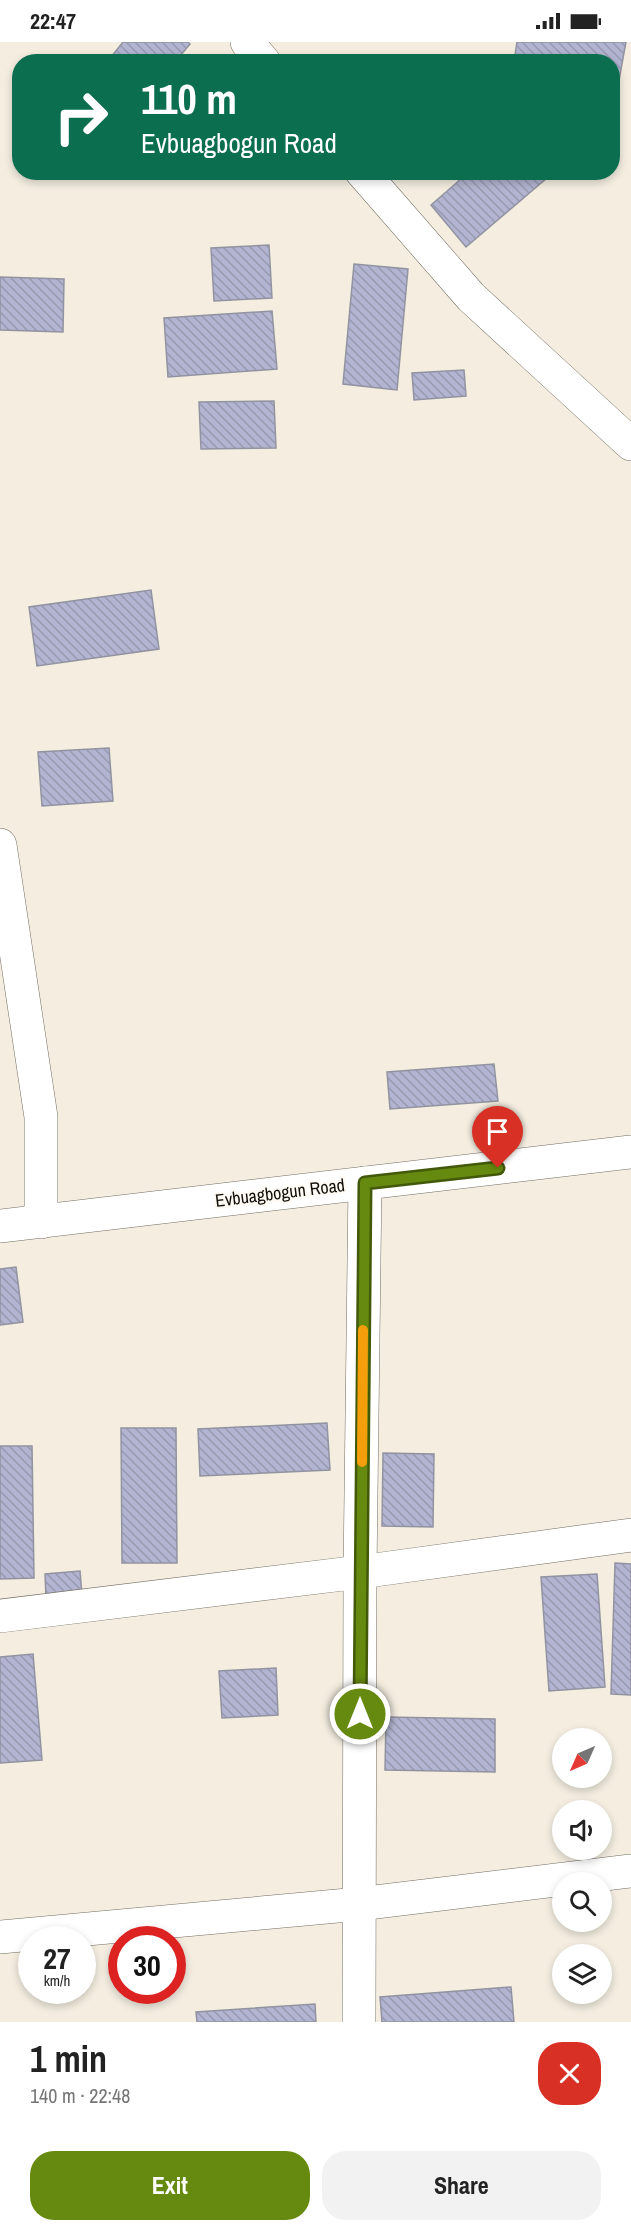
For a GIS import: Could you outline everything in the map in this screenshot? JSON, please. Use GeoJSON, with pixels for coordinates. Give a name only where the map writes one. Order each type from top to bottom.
{"type":"FeatureCollection","features":[{"type":"Feature","properties":{"kind":"street"},"geometry":{"type":"LineString","coordinates":[[247,42],[257,54]]}},
{"type":"Feature","properties":{"kind":"street"},"geometry":{"type":"LineString","coordinates":[[369,180],[471,297],[631,444]]}},
{"type":"Feature","properties":{"kind":"street"},"geometry":{"type":"LineString","coordinates":[[0,845],[41,1117],[40,1222]]}},
{"type":"Feature","properties":{"kind":"street","name":"Evbuagbogun Road"},"geometry":{"type":"LineString","coordinates":[[0,1226],[631,1152]]}},
{"type":"Feature","properties":{"kind":"street"},"geometry":{"type":"LineString","coordinates":[[359,2022],[360,1572],[365,1183]]}},
{"type":"Feature","properties":{"kind":"street"},"geometry":{"type":"LineString","coordinates":[[0,1616],[360,1572],[631,1535]]}},
{"type":"Feature","properties":{"kind":"street"},"geometry":{"type":"LineString","coordinates":[[0,1937],[359,1904],[631,1871]]}},
{"type":"Feature","properties":{"kind":"building"},"geometry":{"type":"Polygon","coordinates":[[[123,42],[188,42],[190,44],[182,54],[113,54],[123,42]]]}},
{"type":"Feature","properties":{"kind":"building"},"geometry":{"type":"Polygon","coordinates":[[[517,42],[626,42],[620,75],[620,54],[515,54],[517,42]]]}},
{"type":"Feature","properties":{"kind":"building"},"geometry":{"type":"Polygon","coordinates":[[[460,180],[545,180],[466,247],[431,205],[460,180]]]}},
{"type":"Feature","properties":{"kind":"building"},"geometry":{"type":"Polygon","coordinates":[[[269,245],[272,298],[214,301],[211,248],[269,245]]]}},
{"type":"Feature","properties":{"kind":"building"},"geometry":{"type":"Polygon","coordinates":[[[354,264],[408,269],[397,390],[343,384],[354,264]]]}},
{"type":"Feature","properties":{"kind":"building"},"geometry":{"type":"Polygon","coordinates":[[[0,277],[64,279],[63,332],[0,330],[0,277]]]}},
{"type":"Feature","properties":{"kind":"building"},"geometry":{"type":"Polygon","coordinates":[[[272,311],[277,369],[168,377],[164,318],[272,311]]]}},
{"type":"Feature","properties":{"kind":"building"},"geometry":{"type":"Polygon","coordinates":[[[464,370],[466,396],[414,400],[412,373],[464,370]]]}},
{"type":"Feature","properties":{"kind":"building"},"geometry":{"type":"Polygon","coordinates":[[[274,401],[276,448],[201,449],[199,402],[274,401]]]}},
{"type":"Feature","properties":{"kind":"building"},"geometry":{"type":"Polygon","coordinates":[[[151,590],[159,649],[37,666],[29,607],[151,590]]]}},
{"type":"Feature","properties":{"kind":"building"},"geometry":{"type":"Polygon","coordinates":[[[109,748],[113,801],[42,806],[38,752],[109,748]]]}},
{"type":"Feature","properties":{"kind":"building"},"geometry":{"type":"Polygon","coordinates":[[[494,1064],[498,1101],[390,1109],[387,1072],[494,1064]]]}},
{"type":"Feature","properties":{"kind":"building"},"geometry":{"type":"Polygon","coordinates":[[[16,1267],[23,1322],[0,1325],[0,1269],[16,1267]]]}},
{"type":"Feature","properties":{"kind":"building"},"geometry":{"type":"Polygon","coordinates":[[[327,1423],[330,1470],[200,1476],[198,1429],[327,1423]]]}},
{"type":"Feature","properties":{"kind":"building"},"geometry":{"type":"Polygon","coordinates":[[[121,1428],[176,1428],[177,1563],[122,1563],[121,1428]]]}},
{"type":"Feature","properties":{"kind":"building"},"geometry":{"type":"Polygon","coordinates":[[[0,1446],[32,1446],[34,1578],[0,1579],[0,1446]]]}},
{"type":"Feature","properties":{"kind":"building"},"geometry":{"type":"Polygon","coordinates":[[[383,1453],[434,1454],[433,1527],[382,1526],[383,1453]]]}},
{"type":"Feature","properties":{"kind":"building"},"geometry":{"type":"Polygon","coordinates":[[[615,1563],[631,1564],[631,1695],[611,1694],[615,1563]]]}},
{"type":"Feature","properties":{"kind":"building"},"geometry":{"type":"Polygon","coordinates":[[[80,1571],[82,1595],[46,1598],[45,1574],[80,1571]]]}},
{"type":"Feature","properties":{"kind":"building"},"geometry":{"type":"Polygon","coordinates":[[[597,1574],[605,1687],[549,1691],[541,1577],[597,1574]]]}},
{"type":"Feature","properties":{"kind":"building"},"geometry":{"type":"Polygon","coordinates":[[[33,1654],[42,1760],[0,1763],[0,1657],[33,1654]]]}},
{"type":"Feature","properties":{"kind":"building"},"geometry":{"type":"Polygon","coordinates":[[[276,1668],[278,1715],[222,1718],[219,1671],[276,1668]]]}},
{"type":"Feature","properties":{"kind":"building"},"geometry":{"type":"Polygon","coordinates":[[[386,1717],[495,1719],[495,1772],[385,1770],[386,1717]]]}},
{"type":"Feature","properties":{"kind":"building"},"geometry":{"type":"Polygon","coordinates":[[[511,1987],[514,2022],[382,2022],[380,1997],[511,1987]]]}},
{"type":"Feature","properties":{"kind":"building"},"geometry":{"type":"Polygon","coordinates":[[[315,2004],[316,2022],[197,2022],[196,2012],[315,2004]]]}},
{"type":"Feature","properties":{"kind":"slow traffic"},"geometry":{"type":"LineString","coordinates":[[362,1462],[363,1330]]}},
{"type":"Feature","properties":{"kind":"route"},"geometry":{"type":"LineString","coordinates":[[360,1714],[365,1183],[498,1168]]}}]}
